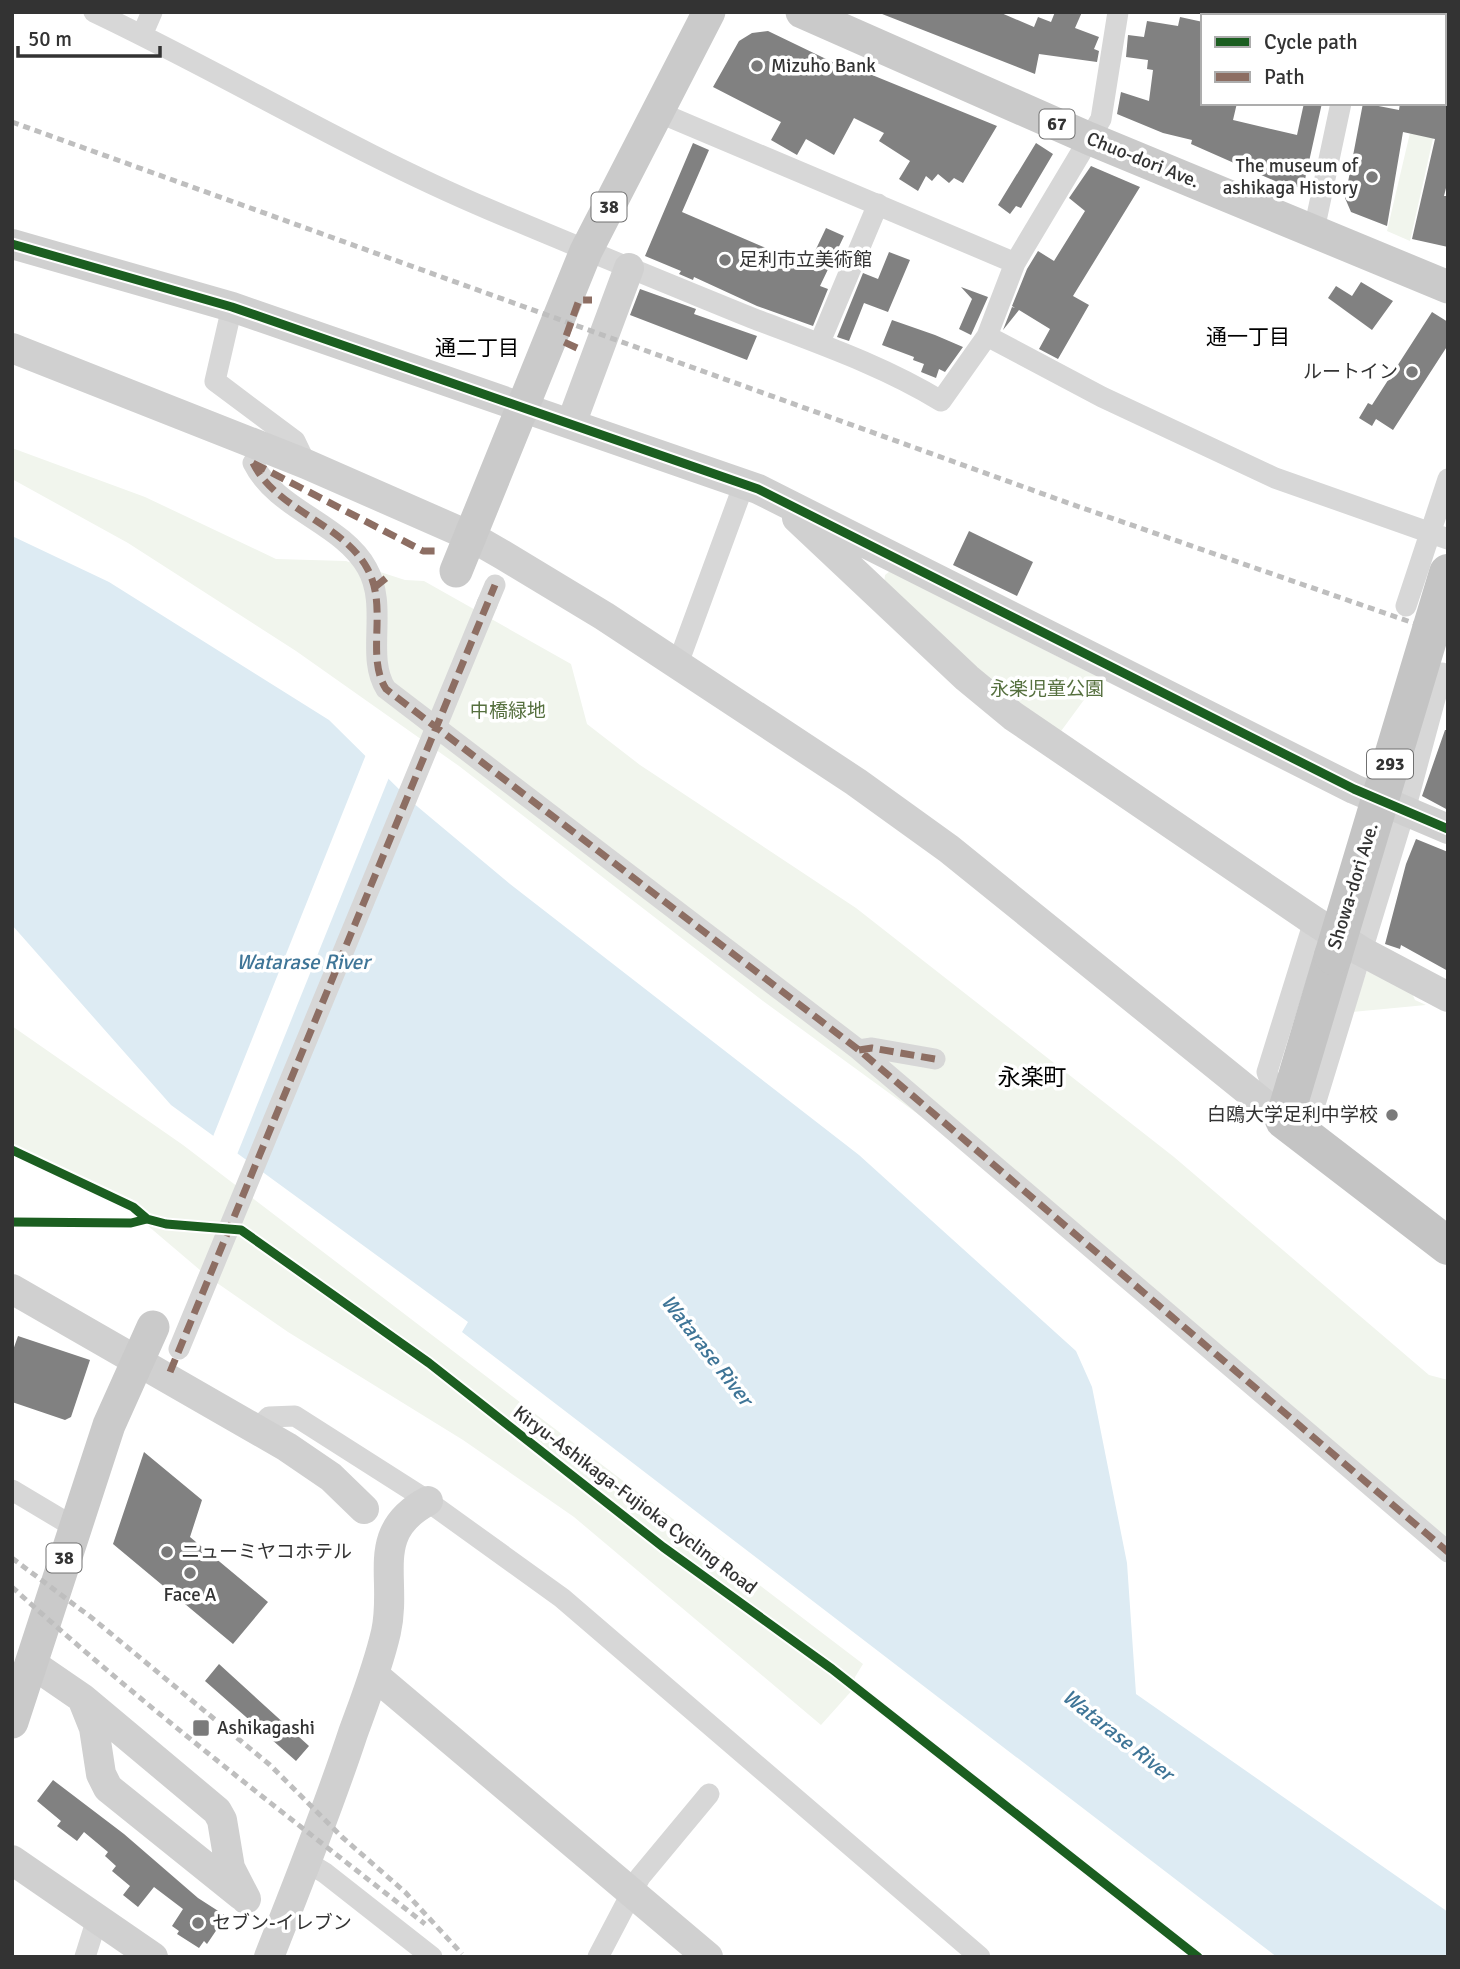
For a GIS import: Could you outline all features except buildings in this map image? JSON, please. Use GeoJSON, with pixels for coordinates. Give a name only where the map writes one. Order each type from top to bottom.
{"type":"FeatureCollection","features":[{"type":"Feature","properties":{"kind":"highway","name":"Showa-dori Ave."},"geometry":{"type":"LineString","coordinates":[[1284,1120],[1347,953],[1448,573]]}},
{"type":"Feature","properties":{"kind":"highway"},"geometry":{"type":"LineString","coordinates":[[1284,1120],[1448,1246]]}},
{"type":"Feature","properties":{"kind":"main road","name":"38"},"geometry":{"type":"LineString","coordinates":[[456,571],[586,251],[709,12]]}},
{"type":"Feature","properties":{"kind":"main road","name":"Chuo-dori Ave."},"geometry":{"type":"LineString","coordinates":[[802,12],[1088,138],[1448,287]]}},
{"type":"Feature","properties":{"kind":"main road","name":"38"},"geometry":{"type":"LineString","coordinates":[[12,1722],[108,1425],[153,1327]]}},
{"type":"Feature","properties":{"kind":"street"},"geometry":{"type":"LineString","coordinates":[[94,12],[425,183],[586,251],[820,342],[912,383],[941,401],[987,336],[1015,263],[1101,119],[1118,12]]}},
{"type":"Feature","properties":{"kind":"street"},"geometry":{"type":"LineString","coordinates":[[142,35],[152,12]]}},
{"type":"Feature","properties":{"kind":"street"},"geometry":{"type":"LineString","coordinates":[[1314,230],[1341,105]]}},
{"type":"Feature","properties":{"kind":"street"},"geometry":{"type":"LineString","coordinates":[[658,112],[1015,263]]}},
{"type":"Feature","properties":{"kind":"street"},"geometry":{"type":"LineString","coordinates":[[820,342],[878,204]]}},
{"type":"Feature","properties":{"kind":"street"},"geometry":{"type":"LineString","coordinates":[[12,244],[232,307],[744,484],[879,548],[1354,789],[1448,829]]}},
{"type":"Feature","properties":{"kind":"street"},"geometry":{"type":"LineString","coordinates":[[572,424],[629,268]]}},
{"type":"Feature","properties":{"kind":"street"},"geometry":{"type":"LineString","coordinates":[[232,307],[215,381],[295,441],[306,464]]}},
{"type":"Feature","properties":{"kind":"street"},"geometry":{"type":"LineString","coordinates":[[987,336],[1102,397],[1275,478],[1438,536]]}},
{"type":"Feature","properties":{"kind":"street"},"geometry":{"type":"LineString","coordinates":[[12,348],[306,464],[471,536],[604,616],[856,782],[949,849],[1284,1120]]}},
{"type":"Feature","properties":{"kind":"street"},"geometry":{"type":"LineString","coordinates":[[253,463],[271,486],[350,548],[369,570],[379,612],[378,670],[386,689],[859,1050],[1448,1552]]}},
{"type":"Feature","properties":{"kind":"street"},"geometry":{"type":"LineString","coordinates":[[1406,606],[1438,536],[1437,517],[1448,480]]}},
{"type":"Feature","properties":{"kind":"street"},"geometry":{"type":"LineString","coordinates":[[677,666],[744,484]]}},
{"type":"Feature","properties":{"kind":"street"},"geometry":{"type":"LineString","coordinates":[[790,504],[796,517],[967,678],[1013,716],[1314,921],[1347,953],[1448,997]]}},
{"type":"Feature","properties":{"kind":"street"},"geometry":{"type":"LineString","coordinates":[[861,577],[865,565],[879,548]]}},
{"type":"Feature","properties":{"kind":"street"},"geometry":{"type":"LineString","coordinates":[[170,1372],[491,594]]}},
{"type":"Feature","properties":{"kind":"street"},"geometry":{"type":"LineString","coordinates":[[1347,953],[1438,732],[1442,673]]}},
{"type":"Feature","properties":{"kind":"street"},"geometry":{"type":"LineString","coordinates":[[1284,1120],[1267,1072],[1314,921]]}},
{"type":"Feature","properties":{"kind":"street"},"geometry":{"type":"LineString","coordinates":[[859,1050],[872,1048],[935,1059]]}},
{"type":"Feature","properties":{"kind":"street"},"geometry":{"type":"LineString","coordinates":[[12,1289],[311,1462],[364,1509]]}},
{"type":"Feature","properties":{"kind":"street"},"geometry":{"type":"LineString","coordinates":[[256,1430],[269,1417],[277,1414],[295,1416],[428,1502],[562,1598],[980,1957]]}},
{"type":"Feature","properties":{"kind":"street"},"geometry":{"type":"LineString","coordinates":[[12,1490],[74,1527]]}},
{"type":"Feature","properties":{"kind":"street"},"geometry":{"type":"LineString","coordinates":[[269,1957],[307,1862],[374,1675],[390,1607],[388,1547],[392,1533],[411,1510],[428,1502]]}},
{"type":"Feature","properties":{"kind":"street"},"geometry":{"type":"LineString","coordinates":[[31,1663],[82,1698],[217,1811],[222,1820],[230,1868],[246,1899]]}},
{"type":"Feature","properties":{"kind":"street"},"geometry":{"type":"LineString","coordinates":[[374,1675],[708,1957]]}},
{"type":"Feature","properties":{"kind":"street"},"geometry":{"type":"LineString","coordinates":[[82,1698],[94,1728],[101,1774],[108,1787],[246,1899],[282,1922]]}},
{"type":"Feature","properties":{"kind":"street"},"geometry":{"type":"LineString","coordinates":[[598,1957],[631,1891],[709,1794]]}},
{"type":"Feature","properties":{"kind":"street"},"geometry":{"type":"LineString","coordinates":[[12,1860],[153,1957]]}},
{"type":"Feature","properties":{"kind":"street"},"geometry":{"type":"LineString","coordinates":[[307,1862],[432,1957]]}},
{"type":"Feature","properties":{"kind":"street"},"geometry":{"type":"LineString","coordinates":[[85,1957],[97,1919]]}},
{"type":"Feature","properties":{"kind":"green space"},"geometry":{"type":"Polygon","coordinates":[[[1417,105],[1441,105],[1410,241],[1387,231],[1417,105]]]}},
{"type":"Feature","properties":{"kind":"green space","name":"中橋緑地"},"geometry":{"type":"Polygon","coordinates":[[[12,448],[145,497],[276,559],[346,561],[405,580],[424,581],[571,664],[587,724],[640,765],[856,908],[1174,1157],[1429,1375],[1448,1380],[1448,1559],[937,1128],[763,1001],[459,766],[296,651],[128,543],[12,479],[12,448]]]}},
{"type":"Feature","properties":{"kind":"green space","name":"永楽児童公園"},"geometry":{"type":"Polygon","coordinates":[[[890,571],[1100,678],[1056,738],[1009,703],[884,584],[885,575],[890,571]]]}},
{"type":"Feature","properties":{"kind":"green space"},"geometry":{"type":"Polygon","coordinates":[[[1367,971],[1411,991],[1415,1000],[1426,1005],[1352,1012],[1367,971]]]}},
{"type":"Feature","properties":{"kind":"green space"},"geometry":{"type":"Polygon","coordinates":[[[12,1026],[183,1145],[863,1664],[855,1677],[855,1687],[821,1725],[574,1517],[463,1440],[288,1332],[207,1276],[134,1214],[12,1156],[12,1026]]]}},
{"type":"Feature","properties":{"kind":"water","name":"Watarase River"},"geometry":{"type":"Polygon","coordinates":[[[12,536],[109,582],[329,720],[412,802],[510,884],[859,1155],[1076,1351],[1092,1387],[1127,1563],[1136,1694],[1448,1912],[1448,1957],[1277,1957],[462,1332],[468,1322],[171,1105],[12,925],[12,536]]]}},
{"type":"Feature","properties":{"kind":"pier"},"geometry":{"type":"Polygon","coordinates":[[[367,752],[390,775],[236,1157],[212,1139],[367,752]]]}},
{"type":"Feature","properties":{"kind":"railway"},"geometry":{"type":"LineString","coordinates":[[12,122],[1071,504],[1448,635]]}},
{"type":"Feature","properties":{"kind":"railway"},"geometry":{"type":"LineString","coordinates":[[12,1558],[92,1618],[270,1765],[342,1837],[405,1892],[462,1954]]}},
{"type":"Feature","properties":{"kind":"railway"},"geometry":{"type":"LineString","coordinates":[[12,1587],[164,1717],[425,1924]]}},
{"type":"Feature","properties":{"kind":"marked path"},"geometry":{"type":"LineString","coordinates":[[577,348],[564,342],[579,300],[592,300]]}},
{"type":"Feature","properties":{"kind":"marked path"},"geometry":{"type":"LineString","coordinates":[[253,463],[263,479],[277,493],[342,539],[356,552],[367,568],[376,599],[377,662],[386,689],[859,1050],[1448,1552]]}},
{"type":"Feature","properties":{"kind":"marked path"},"geometry":{"type":"LineString","coordinates":[[253,463],[423,551],[437,551]]}},
{"type":"Feature","properties":{"kind":"marked path"},"geometry":{"type":"LineString","coordinates":[[375,587],[391,574]]}},
{"type":"Feature","properties":{"kind":"marked path"},"geometry":{"type":"LineString","coordinates":[[170,1372],[495,585]]}},
{"type":"Feature","properties":{"kind":"marked path"},"geometry":{"type":"LineString","coordinates":[[859,1050],[872,1048],[935,1059]]}},
{"type":"Feature","properties":{"kind":"cycle path"},"geometry":{"type":"LineString","coordinates":[[12,244],[232,307],[758,489],[1354,789],[1448,829]]}},
{"type":"Feature","properties":{"kind":"cycle path","name":"Kiryu-Ashikaga-Fujioka Cycling Road"},"geometry":{"type":"LineString","coordinates":[[12,1150],[133,1207],[147,1219],[166,1224],[241,1230],[429,1363],[663,1547],[832,1669],[1198,1957]]}},
{"type":"Feature","properties":{"kind":"cycle path"},"geometry":{"type":"LineString","coordinates":[[12,1222],[131,1223],[147,1219]]}},
{"type":"Feature","properties":{"kind":"place","name":"Mizuho Bank"},"geometry":{"type":"Point","coordinates":[757,66]}},
{"type":"Feature","properties":{"kind":"place","name":"The museum of ashikaga History"},"geometry":{"type":"Point","coordinates":[1372,177]}},
{"type":"Feature","properties":{"kind":"place","name":"足利市立美術館"},"geometry":{"type":"Point","coordinates":[725,260]}},
{"type":"Feature","properties":{"kind":"place","name":"ルートイン"},"geometry":{"type":"Point","coordinates":[1412,372]}},
{"type":"Feature","properties":{"kind":"place","name":"白鴎大学足利中学校"},"geometry":{"type":"Point","coordinates":[1392,1115]}},
{"type":"Feature","properties":{"kind":"place","name":"ニューミヤコホテル"},"geometry":{"type":"Point","coordinates":[167,1552]}},
{"type":"Feature","properties":{"kind":"place","name":"Face A"},"geometry":{"type":"Point","coordinates":[190,1573]}},
{"type":"Feature","properties":{"kind":"place","name":"Ashikagashi"},"geometry":{"type":"Point","coordinates":[201,1728]}},
{"type":"Feature","properties":{"kind":"place","name":"セブン-イレブン"},"geometry":{"type":"Point","coordinates":[198,1923]}},
{"type":"Feature","properties":{"kind":"district","name":"通一丁目"},"geometry":{"type":"Point","coordinates":[1248,337]}},
{"type":"Feature","properties":{"kind":"district","name":"通二丁目"},"geometry":{"type":"Point","coordinates":[477,348]}},
{"type":"Feature","properties":{"kind":"district","name":"永楽町"},"geometry":{"type":"Point","coordinates":[1032,1077]}}]}
